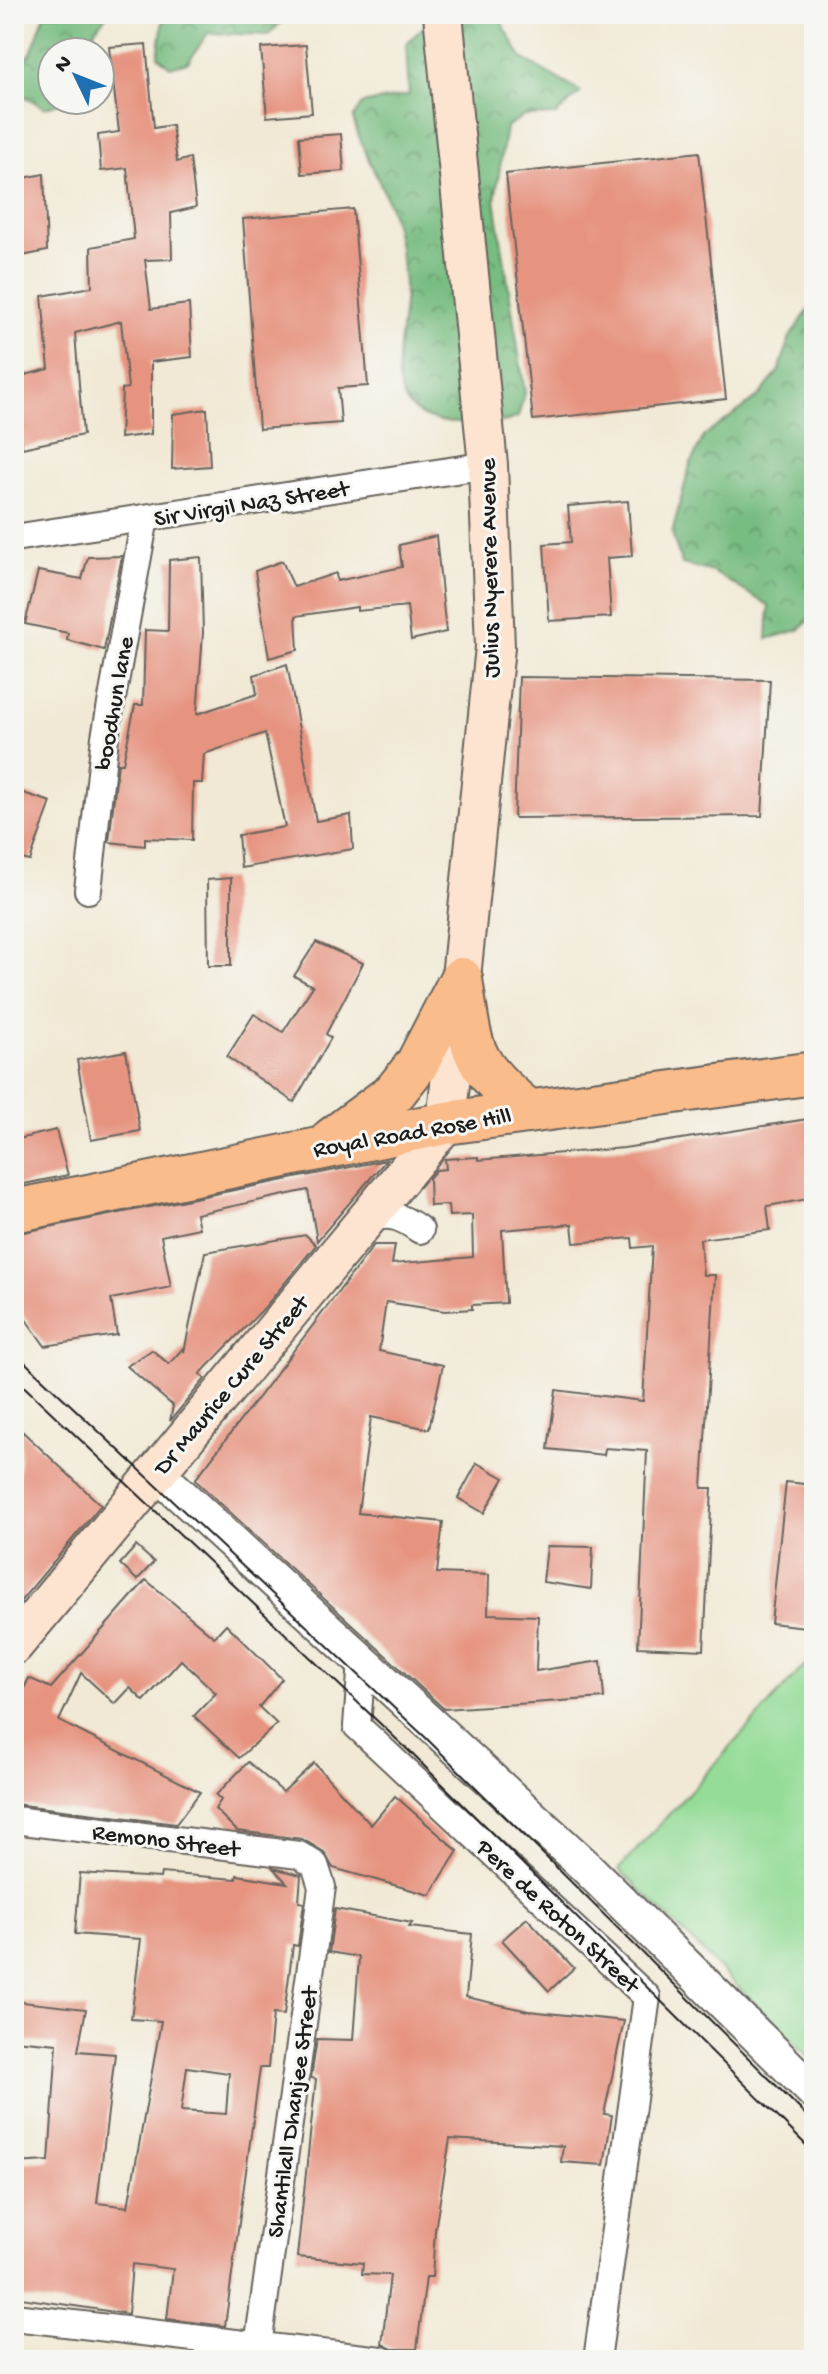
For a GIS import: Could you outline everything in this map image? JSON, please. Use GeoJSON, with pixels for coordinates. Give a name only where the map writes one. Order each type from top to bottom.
{"type":"FeatureCollection","features":[{"type":"Feature","properties":{"kind":"main road","name":"Julius Nyerere Avenue"},"geometry":{"type":"LineString","coordinates":[[443,14],[488,465],[495,647],[446,1123]]}},
{"type":"Feature","properties":{"kind":"main road"},"geometry":{"type":"LineString","coordinates":[[461,979],[477,1062],[491,1080],[528,1111]]}},
{"type":"Feature","properties":{"kind":"main road"},"geometry":{"type":"LineString","coordinates":[[321,1147],[394,1093],[417,1064],[461,979]]}},
{"type":"Feature","properties":{"kind":"main road","name":"Royal Road Rose Hill"},"geometry":{"type":"LineString","coordinates":[[14,1211],[446,1123],[814,1073]]}},
{"type":"Feature","properties":{"kind":"main road","name":"Dr Maurice Cure Street"},"geometry":{"type":"LineString","coordinates":[[14,1645],[446,1123]]}},
{"type":"Feature","properties":{"kind":"street","name":"Sir Virgil Naz Street"},"geometry":{"type":"LineString","coordinates":[[14,538],[488,465]]}},
{"type":"Feature","properties":{"kind":"street","name":"boodhun lane"},"geometry":{"type":"LineString","coordinates":[[88,890],[105,737],[145,518]]}},
{"type":"Feature","properties":{"kind":"street"},"geometry":{"type":"LineString","coordinates":[[367,1220],[393,1215],[420,1230]]}},
{"type":"Feature","properties":{"kind":"street"},"geometry":{"type":"LineString","coordinates":[[157,1473],[669,1946],[814,2092]]}},
{"type":"Feature","properties":{"kind":"street","name":"Pere de Roton Street"},"geometry":{"type":"LineString","coordinates":[[362,1661],[357,1726],[647,1997],[597,2360]]}},
{"type":"Feature","properties":{"kind":"street","name":"Remono Street"},"geometry":{"type":"LineString","coordinates":[[14,1820],[299,1855],[315,1865]]}},
{"type":"Feature","properties":{"kind":"street","name":"Shantilall Dhanjee Street"},"geometry":{"type":"LineString","coordinates":[[257,2353],[322,1887],[315,1865]]}},
{"type":"Feature","properties":{"kind":"street"},"geometry":{"type":"LineString","coordinates":[[14,2317],[257,2353],[381,2360]]}},
{"type":"Feature","properties":{"kind":"green space"},"geometry":{"type":"Polygon","coordinates":[[[45,14],[108,14],[93,36],[37,36],[45,14]]]}},
{"type":"Feature","properties":{"kind":"green space"},"geometry":{"type":"Polygon","coordinates":[[[164,14],[290,14],[268,35],[208,33],[188,62],[170,67],[158,56],[164,14]]]}},
{"type":"Feature","properties":{"kind":"green space"},"geometry":{"type":"Polygon","coordinates":[[[448,14],[497,14],[522,58],[581,92],[556,115],[524,116],[506,127],[495,200],[525,393],[518,417],[496,423],[433,420],[415,411],[404,399],[398,365],[404,295],[398,240],[388,201],[353,118],[362,104],[409,95],[406,44],[429,21],[448,14]]]}},
{"type":"Feature","properties":{"kind":"green space"},"geometry":{"type":"Polygon","coordinates":[[[36,39],[36,103],[17,92],[14,70],[31,53],[36,39]]]}},
{"type":"Feature","properties":{"kind":"green space"},"geometry":{"type":"Polygon","coordinates":[[[814,302],[814,616],[799,630],[767,639],[769,606],[713,572],[682,564],[672,533],[690,465],[704,436],[758,397],[779,371],[790,337],[814,302]]]}},
{"type":"Feature","properties":{"kind":"green space"},"geometry":{"type":"Polygon","coordinates":[[[814,1664],[814,2062],[619,1869],[805,1665],[814,1664]]]}},
{"type":"Feature","properties":{"kind":"building"},"geometry":{"type":"Polygon","coordinates":[[[146,44],[154,128],[172,125],[177,162],[190,158],[196,207],[171,213],[172,259],[145,260],[151,309],[189,304],[192,357],[151,362],[151,434],[120,438],[122,389],[128,388],[121,321],[75,333],[83,435],[22,448],[17,377],[49,369],[42,296],[92,287],[91,247],[134,239],[127,168],[101,171],[98,135],[119,132],[116,46],[146,44]]]}},
{"type":"Feature","properties":{"kind":"building"},"geometry":{"type":"Polygon","coordinates":[[[306,45],[312,113],[267,117],[261,48],[306,45]]]}},
{"type":"Feature","properties":{"kind":"building"},"geometry":{"type":"Polygon","coordinates":[[[341,134],[344,171],[302,174],[299,137],[341,134]]]}},
{"type":"Feature","properties":{"kind":"building"},"geometry":{"type":"Polygon","coordinates":[[[699,152],[726,399],[533,420],[506,174],[699,152]]]}},
{"type":"Feature","properties":{"kind":"building"},"geometry":{"type":"Polygon","coordinates":[[[44,174],[47,251],[17,257],[14,180],[44,174]]]}},
{"type":"Feature","properties":{"kind":"building"},"geometry":{"type":"Polygon","coordinates":[[[353,209],[368,386],[338,388],[341,423],[259,429],[243,219],[353,209]]]}},
{"type":"Feature","properties":{"kind":"building"},"geometry":{"type":"Polygon","coordinates":[[[207,409],[210,466],[172,469],[173,414],[207,409]]]}},
{"type":"Feature","properties":{"kind":"building"},"geometry":{"type":"Polygon","coordinates":[[[628,501],[632,556],[607,558],[611,617],[549,621],[544,544],[571,542],[568,506],[628,501]]]}},
{"type":"Feature","properties":{"kind":"building"},"geometry":{"type":"Polygon","coordinates":[[[436,536],[446,632],[411,640],[407,606],[357,611],[357,607],[296,616],[298,650],[269,658],[255,571],[282,561],[294,587],[336,573],[337,581],[402,567],[399,545],[436,536]]]}},
{"type":"Feature","properties":{"kind":"building"},"geometry":{"type":"Polygon","coordinates":[[[122,556],[104,650],[67,640],[68,633],[25,624],[38,571],[82,579],[88,557],[122,556]]]}},
{"type":"Feature","properties":{"kind":"building"},"geometry":{"type":"Polygon","coordinates":[[[201,557],[203,633],[197,714],[257,694],[254,675],[287,664],[316,821],[351,815],[353,849],[241,868],[238,835],[285,827],[265,733],[204,754],[202,783],[193,783],[192,840],[145,838],[145,846],[109,842],[118,763],[123,763],[135,705],[143,705],[145,630],[168,631],[169,560],[201,557]]]}},
{"type":"Feature","properties":{"kind":"building"},"geometry":{"type":"Polygon","coordinates":[[[519,677],[770,680],[762,816],[514,818],[519,677]]]}},
{"type":"Feature","properties":{"kind":"building"},"geometry":{"type":"Polygon","coordinates":[[[14,790],[51,802],[30,861],[14,857],[14,790]]]}},
{"type":"Feature","properties":{"kind":"building"},"geometry":{"type":"Polygon","coordinates":[[[231,878],[231,966],[208,966],[207,880],[231,878]]]}},
{"type":"Feature","properties":{"kind":"building"},"geometry":{"type":"Polygon","coordinates":[[[316,942],[363,963],[326,1034],[331,1038],[294,1102],[227,1057],[254,1014],[283,1032],[313,986],[294,976],[316,942]]]}},
{"type":"Feature","properties":{"kind":"building"},"geometry":{"type":"Polygon","coordinates":[[[126,1051],[140,1131],[91,1140],[77,1060],[126,1051]]]}},
{"type":"Feature","properties":{"kind":"building"},"geometry":{"type":"Polygon","coordinates":[[[814,1118],[814,1198],[767,1206],[770,1230],[700,1239],[703,1275],[715,1275],[702,1488],[712,1488],[704,1650],[638,1647],[647,1451],[605,1448],[604,1455],[548,1449],[556,1390],[643,1401],[652,1246],[633,1248],[632,1238],[574,1243],[572,1224],[502,1230],[506,1303],[472,1305],[472,1309],[445,1311],[386,1302],[379,1351],[443,1365],[429,1429],[371,1417],[358,1513],[443,1522],[437,1573],[489,1575],[488,1614],[538,1616],[536,1671],[601,1661],[604,1698],[444,1709],[195,1480],[374,1245],[395,1245],[392,1264],[473,1257],[472,1215],[449,1216],[448,1205],[430,1206],[429,1178],[436,1170],[446,1169],[445,1159],[478,1157],[478,1160],[624,1148],[814,1118]]]}},
{"type":"Feature","properties":{"kind":"building"},"geometry":{"type":"Polygon","coordinates":[[[56,1130],[68,1175],[14,1186],[14,1140],[56,1130]]]}},
{"type":"Feature","properties":{"kind":"building"},"geometry":{"type":"Polygon","coordinates":[[[386,1160],[317,1241],[308,1190],[196,1214],[199,1228],[161,1236],[171,1287],[111,1299],[117,1335],[45,1346],[14,1303],[14,1234],[386,1160]]]}},
{"type":"Feature","properties":{"kind":"building"},"geometry":{"type":"Polygon","coordinates":[[[306,1235],[316,1245],[265,1307],[200,1374],[205,1379],[170,1421],[173,1406],[127,1366],[152,1350],[169,1364],[183,1348],[184,1352],[205,1252],[306,1235]]]}},
{"type":"Feature","properties":{"kind":"building"},"geometry":{"type":"Polygon","coordinates":[[[22,1431],[101,1505],[14,1609],[14,1536],[22,1431]]]}},
{"type":"Feature","properties":{"kind":"building"},"geometry":{"type":"Polygon","coordinates":[[[477,1463],[504,1478],[484,1513],[458,1498],[477,1463]]]}},
{"type":"Feature","properties":{"kind":"building"},"geometry":{"type":"Polygon","coordinates":[[[786,1482],[814,1485],[814,1628],[771,1623],[786,1482]]]}},
{"type":"Feature","properties":{"kind":"building"},"geometry":{"type":"Polygon","coordinates":[[[136,1546],[154,1562],[137,1580],[120,1564],[136,1546]]]}},
{"type":"Feature","properties":{"kind":"building"},"geometry":{"type":"Polygon","coordinates":[[[547,1546],[593,1547],[591,1589],[543,1582],[547,1546]]]}},
{"type":"Feature","properties":{"kind":"building"},"geometry":{"type":"Polygon","coordinates":[[[146,1580],[214,1637],[226,1624],[282,1679],[259,1707],[277,1724],[239,1758],[194,1716],[216,1693],[181,1660],[144,1701],[130,1688],[115,1704],[81,1673],[59,1721],[200,1792],[176,1824],[14,1804],[14,1710],[29,1678],[51,1688],[146,1580]]]}},
{"type":"Feature","properties":{"kind":"building"},"geometry":{"type":"Polygon","coordinates":[[[248,1762],[283,1792],[314,1763],[371,1825],[395,1796],[458,1851],[430,1895],[333,1868],[324,1852],[302,1839],[237,1831],[215,1809],[221,1800],[216,1795],[248,1762]]]}},
{"type":"Feature","properties":{"kind":"building"},"geometry":{"type":"Polygon","coordinates":[[[273,1868],[301,1875],[299,1902],[304,1903],[298,1946],[293,1945],[284,2015],[273,2014],[268,2068],[260,2068],[225,2326],[167,2319],[173,2269],[132,2264],[128,2314],[14,2297],[14,2163],[49,2161],[57,2044],[14,2040],[14,2001],[86,2009],[78,2051],[115,2054],[97,2203],[128,2207],[161,2021],[131,2019],[141,1939],[75,1934],[80,1873],[160,1878],[161,1873],[236,1879],[237,1875],[287,1883],[273,1868]],[[187,2067],[181,2111],[226,2114],[229,2073],[187,2067]]]}},
{"type":"Feature","properties":{"kind":"building"},"geometry":{"type":"Polygon","coordinates":[[[335,1909],[412,1923],[409,1927],[472,1934],[466,1997],[528,2011],[624,2021],[604,2114],[612,2115],[604,2165],[561,2162],[563,2146],[450,2139],[435,2230],[432,2277],[426,2277],[417,2349],[392,2349],[382,2344],[390,2275],[362,2274],[363,2263],[297,2257],[316,2079],[311,2078],[317,2039],[353,2040],[359,1957],[329,1952],[335,1909]]]}},
{"type":"Feature","properties":{"kind":"building"},"geometry":{"type":"Polygon","coordinates":[[[527,1918],[574,1968],[549,1991],[502,1940],[527,1918]]]}},
{"type":"Feature","properties":{"kind":"tram line"},"geometry":{"type":"LineString","coordinates":[[14,1352],[425,1737],[814,2123]]}},
{"type":"Feature","properties":{"kind":"tram line"},"geometry":{"type":"LineString","coordinates":[[14,1377],[409,1751],[814,2153]]}}]}
